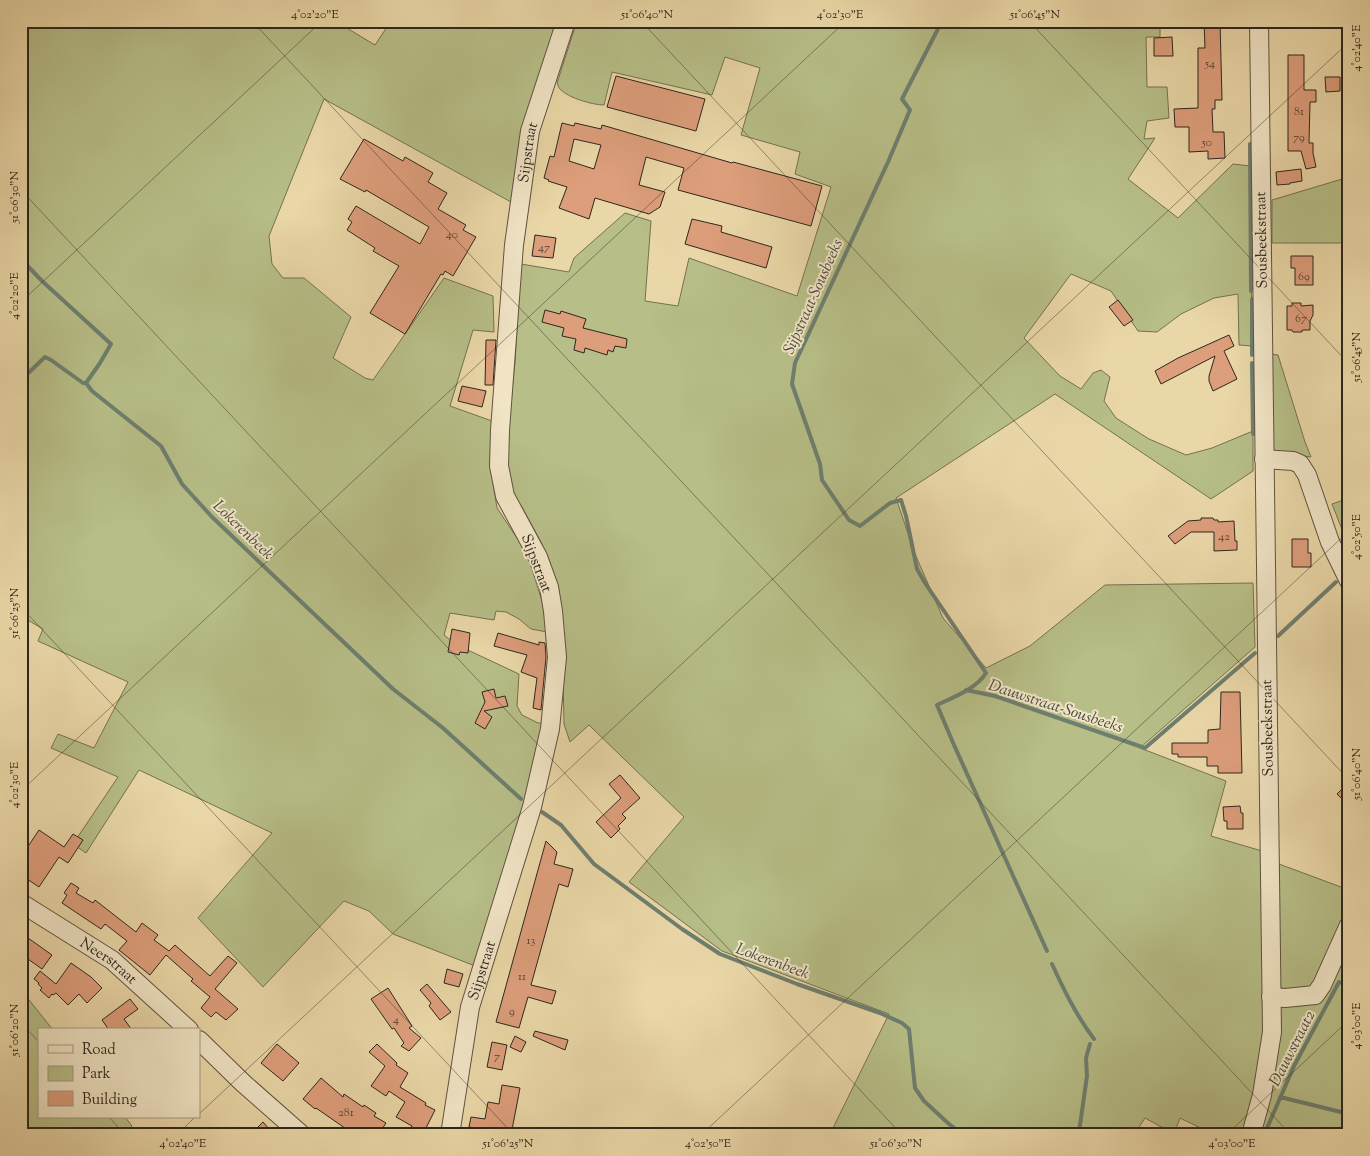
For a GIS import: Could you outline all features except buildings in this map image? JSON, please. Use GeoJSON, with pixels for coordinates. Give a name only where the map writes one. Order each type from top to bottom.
{"type":"FeatureCollection","features":[{"type":"Feature","properties":{"kind":"street","name":"Sijpstraat"},"geometry":{"type":"LineString","coordinates":[[450,1135],[470,1007],[532,807],[550,730],[557,657],[549,587],[538,557],[505,496],[499,466],[514,245],[530,130],[566,21]]}},
{"type":"Feature","properties":{"kind":"street","name":"Sousbeekstraat"},"geometry":{"type":"LineString","coordinates":[[1251,1135],[1262,1096],[1272,1032],[1259,21]]}},
{"type":"Feature","properties":{"kind":"street"},"geometry":{"type":"LineString","coordinates":[[1264,459],[1293,461],[1300,464],[1307,475],[1330,542],[1349,581]]}},
{"type":"Feature","properties":{"kind":"street","name":"Neerstraat"},"geometry":{"type":"LineString","coordinates":[[21,903],[112,960],[187,1028]]}},
{"type":"Feature","properties":{"kind":"street"},"geometry":{"type":"LineString","coordinates":[[1271,997],[1285,998],[1315,995],[1322,985],[1349,924]]}},
{"type":"Feature","properties":{"kind":"street"},"geometry":{"type":"LineString","coordinates":[[200,1041],[243,1083],[302,1135]]}},
{"type":"Feature","properties":{"kind":"green space"},"geometry":{"type":"Polygon","coordinates":[[[21,21],[335,21],[375,45],[391,21],[557,21],[511,202],[324,99],[269,236],[272,264],[283,278],[304,278],[351,317],[333,358],[365,378],[373,380],[444,278],[493,296],[494,332],[473,330],[450,406],[492,421],[490,463],[497,508],[525,550],[546,614],[547,632],[531,629],[519,619],[506,612],[496,611],[494,620],[450,613],[444,635],[457,645],[519,674],[517,706],[522,715],[538,723],[544,723],[525,805],[475,966],[393,934],[369,911],[344,901],[263,987],[198,918],[272,833],[139,770],[86,853],[73,844],[118,777],[51,748],[58,734],[94,748],[128,682],[38,641],[43,629],[21,616],[21,21]]]}},
{"type":"Feature","properties":{"kind":"green space"},"geometry":{"type":"Polygon","coordinates":[[[577,21],[1160,21],[1160,37],[1146,37],[1147,87],[1167,87],[1169,118],[1147,121],[1144,139],[1155,138],[1128,179],[1178,218],[1233,164],[1250,166],[1252,346],[1239,345],[1238,294],[1214,298],[1181,314],[1157,332],[1138,331],[1111,291],[1071,274],[1024,338],[1060,376],[1081,389],[1093,373],[1101,370],[1110,377],[1104,401],[1116,418],[1149,439],[1186,455],[1212,448],[1253,431],[1253,471],[1211,499],[1055,394],[896,498],[915,554],[943,618],[986,668],[1030,646],[1105,585],[1253,583],[1255,647],[1140,748],[1226,781],[1211,836],[1262,851],[1266,1034],[1255,1095],[1243,1135],[1215,1135],[1180,1118],[1174,1134],[1145,1118],[1136,1135],[836,1135],[831,1132],[889,1014],[722,951],[629,882],[684,817],[589,725],[570,742],[564,724],[562,624],[556,581],[542,544],[511,491],[507,467],[521,264],[569,272],[574,258],[625,213],[651,221],[645,301],[678,306],[689,258],[797,296],[831,187],[795,174],[800,152],[741,135],[760,68],[725,57],[712,95],[612,72],[604,105],[581,100],[565,93],[557,83],[577,21]]]}},
{"type":"Feature","properties":{"kind":"green space"},"geometry":{"type":"Polygon","coordinates":[[[1349,177],[1349,243],[1272,243],[1272,200],[1349,177]]]}},
{"type":"Feature","properties":{"kind":"green space"},"geometry":{"type":"Polygon","coordinates":[[[1270,354],[1278,355],[1311,457],[1272,452],[1270,354]]]}},
{"type":"Feature","properties":{"kind":"green space"},"geometry":{"type":"Polygon","coordinates":[[[1349,498],[1349,547],[1332,504],[1349,498]]]}},
{"type":"Feature","properties":{"kind":"green space"},"geometry":{"type":"Polygon","coordinates":[[[1279,864],[1349,890],[1349,910],[1317,985],[1309,992],[1278,987],[1279,864]]]}},
{"type":"Feature","properties":{"kind":"green space"},"geometry":{"type":"Polygon","coordinates":[[[1349,942],[1349,1135],[1259,1135],[1279,1004],[1300,1006],[1322,1000],[1349,942]]]}},
{"type":"Feature","properties":{"kind":"green space"},"geometry":{"type":"Polygon","coordinates":[[[22,991],[51,1028],[38,1028],[38,1118],[126,1118],[132,1126],[122,1135],[21,1135],[22,991]]]}},
{"type":"Feature","properties":{"kind":"green space"},"geometry":{"type":"Polygon","coordinates":[[[456,1126],[495,1135],[455,1135],[456,1126]]]}},
{"type":"Feature","properties":{"kind":"waterway","name":"Sijpstraat-Sousbeeks"},"geometry":{"type":"LineString","coordinates":[[942,21],[902,99],[910,110],[795,363],[792,384],[820,464],[822,480],[849,520],[860,526],[890,503],[901,500],[917,569],[986,673],[971,688],[937,705],[1047,951]]}},
{"type":"Feature","properties":{"kind":"waterway"},"geometry":{"type":"LineString","coordinates":[[1250,144],[1251,291]]}},
{"type":"Feature","properties":{"kind":"waterway","name":"Lokerenbeek"},"geometry":{"type":"LineString","coordinates":[[21,259],[42,281],[111,344],[86,383],[92,391],[161,446],[182,484],[212,517],[393,689],[443,728],[521,799]]}},
{"type":"Feature","properties":{"kind":"waterway"},"geometry":{"type":"LineString","coordinates":[[1252,299],[1252,355]]}},
{"type":"Feature","properties":{"kind":"waterway"},"geometry":{"type":"LineString","coordinates":[[21,380],[45,357],[83,383],[86,383]]}},
{"type":"Feature","properties":{"kind":"waterway"},"geometry":{"type":"LineString","coordinates":[[1252,363],[1253,434]]}},
{"type":"Feature","properties":{"kind":"waterway","name":"Dauwstraat-Sousbeeks"},"geometry":{"type":"LineString","coordinates":[[1278,636],[1336,582]]}},
{"type":"Feature","properties":{"kind":"waterway","name":"Dauwstraat-Sousbeeks"},"geometry":{"type":"LineString","coordinates":[[966,690],[995,696],[1145,748],[1255,653]]}},
{"type":"Feature","properties":{"kind":"waterway","name":"Lokerenbeek"},"geometry":{"type":"LineString","coordinates":[[542,812],[561,825],[594,864],[682,929],[720,954],[797,984],[880,1013],[902,1023],[909,1029],[915,1088],[924,1101],[964,1135]]}},
{"type":"Feature","properties":{"kind":"waterway","name":"Dauwstraat-Sousbeeks"},"geometry":{"type":"LineString","coordinates":[[1052,964],[1076,1012],[1094,1039]]}},
{"type":"Feature","properties":{"kind":"waterway","name":"Dauwstraat2"},"geometry":{"type":"LineString","coordinates":[[1264,1135],[1294,1066],[1339,982],[1349,986]]}},
{"type":"Feature","properties":{"kind":"waterway","name":"Dauwstraat-Sousbeeks"},"geometry":{"type":"LineString","coordinates":[[1077,1135],[1087,1076],[1086,1058],[1090,1044]]}},
{"type":"Feature","properties":{"kind":"waterway"},"geometry":{"type":"LineString","coordinates":[[1280,1097],[1349,1114]]}}]}
